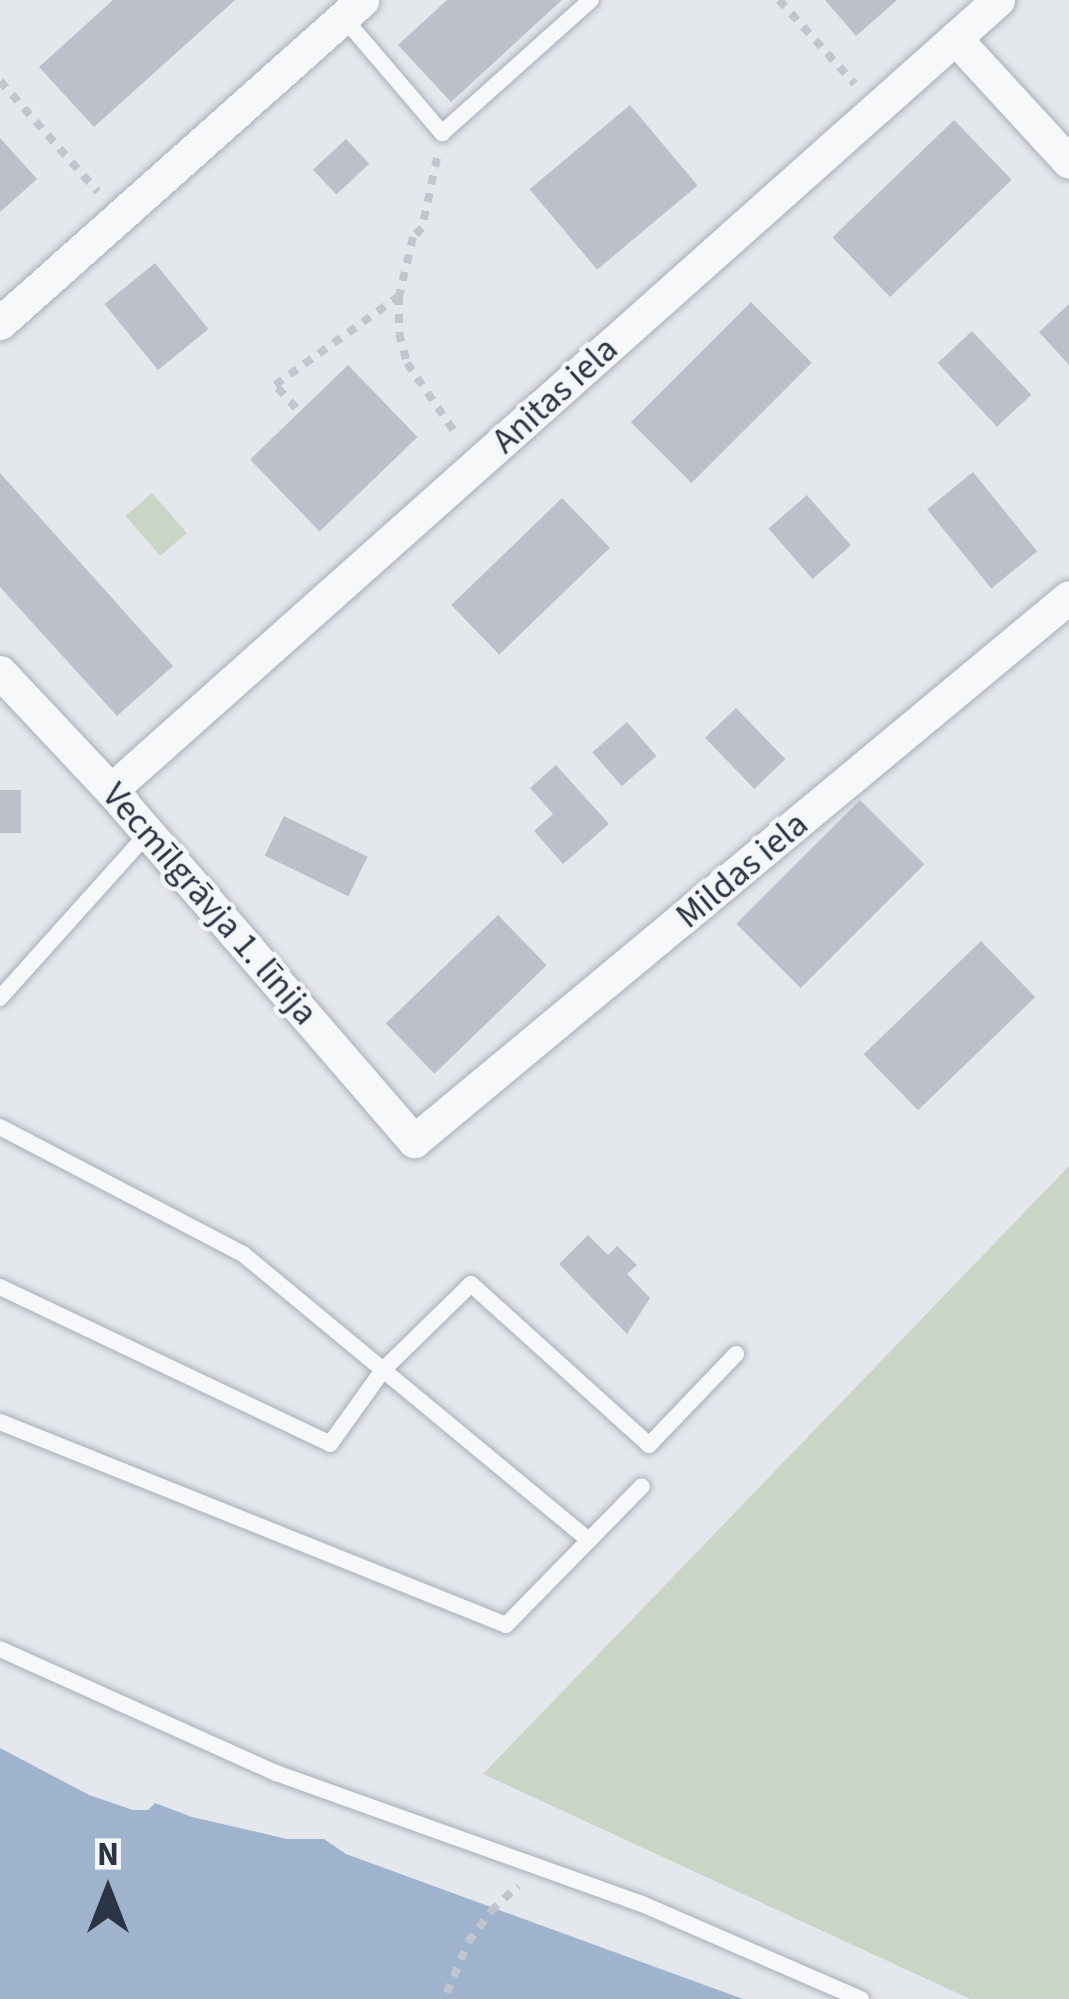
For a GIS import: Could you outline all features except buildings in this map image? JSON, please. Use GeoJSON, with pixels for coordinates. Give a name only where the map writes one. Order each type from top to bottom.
{"type":"FeatureCollection","features":[{"type":"Feature","properties":{"kind":"street","name":"Anitas iela"},"geometry":{"type":"LineString","coordinates":[[111,790],[998,0]]}},
{"type":"Feature","properties":{"kind":"street"},"geometry":{"type":"LineString","coordinates":[[0,323],[352,8]]}},
{"type":"Feature","properties":{"kind":"street"},"geometry":{"type":"LineString","coordinates":[[955,38],[1069,162]]}},
{"type":"Feature","properties":{"kind":"street","name":"Mildas iela"},"geometry":{"type":"LineString","coordinates":[[414,1141],[1069,597]]}},
{"type":"Feature","properties":{"kind":"street","name":"Vecmīlgrāvja 1. līnija"},"geometry":{"type":"LineString","coordinates":[[0,672],[111,790],[414,1141]]}},
{"type":"Feature","properties":{"kind":"lane"},"geometry":{"type":"LineString","coordinates":[[352,8],[442,133],[591,0]]}},
{"type":"Feature","properties":{"kind":"lane"},"geometry":{"type":"LineString","coordinates":[[0,998],[148,833]]}},
{"type":"Feature","properties":{"kind":"lane"},"geometry":{"type":"LineString","coordinates":[[0,1127],[243,1254],[589,1540]]}},
{"type":"Feature","properties":{"kind":"lane"},"geometry":{"type":"LineString","coordinates":[[0,1287],[330,1444],[383,1370],[471,1284],[650,1445],[736,1354]]}},
{"type":"Feature","properties":{"kind":"lane"},"geometry":{"type":"LineString","coordinates":[[0,1422],[506,1625],[642,1486]]}},
{"type":"Feature","properties":{"kind":"lane"},"geometry":{"type":"LineString","coordinates":[[0,1649],[276,1773],[640,1903],[861,1999]]}},
{"type":"Feature","properties":{"kind":"path"},"geometry":{"type":"LineString","coordinates":[[779,0],[876,108]]}},
{"type":"Feature","properties":{"kind":"path"},"geometry":{"type":"LineString","coordinates":[[0,81],[120,217]]}},
{"type":"Feature","properties":{"kind":"path"},"geometry":{"type":"LineString","coordinates":[[442,133],[422,228],[413,237],[399,296],[399,333],[407,363],[476,464]]}},
{"type":"Feature","properties":{"kind":"path"},"geometry":{"type":"LineString","coordinates":[[296,408],[274,385],[399,296]]}},
{"type":"Feature","properties":{"kind":"path"},"geometry":{"type":"LineString","coordinates":[[447,1993],[469,1942],[491,1910],[521,1883]]}},
{"type":"Feature","properties":{"kind":"green space"},"geometry":{"type":"Polygon","coordinates":[[[152,493],[187,533],[160,556],[126,516],[152,493]]]}},
{"type":"Feature","properties":{"kind":"green space"},"geometry":{"type":"Polygon","coordinates":[[[1069,1166],[1069,1999],[970,1999],[483,1774],[1069,1166]]]}},
{"type":"Feature","properties":{"kind":"water"},"geometry":{"type":"Polygon","coordinates":[[[0,1748],[89,1795],[133,1810],[148,1810],[155,1803],[192,1817],[287,1839],[324,1839],[346,1854],[743,1999],[0,1999],[0,1748]]]}}]}
